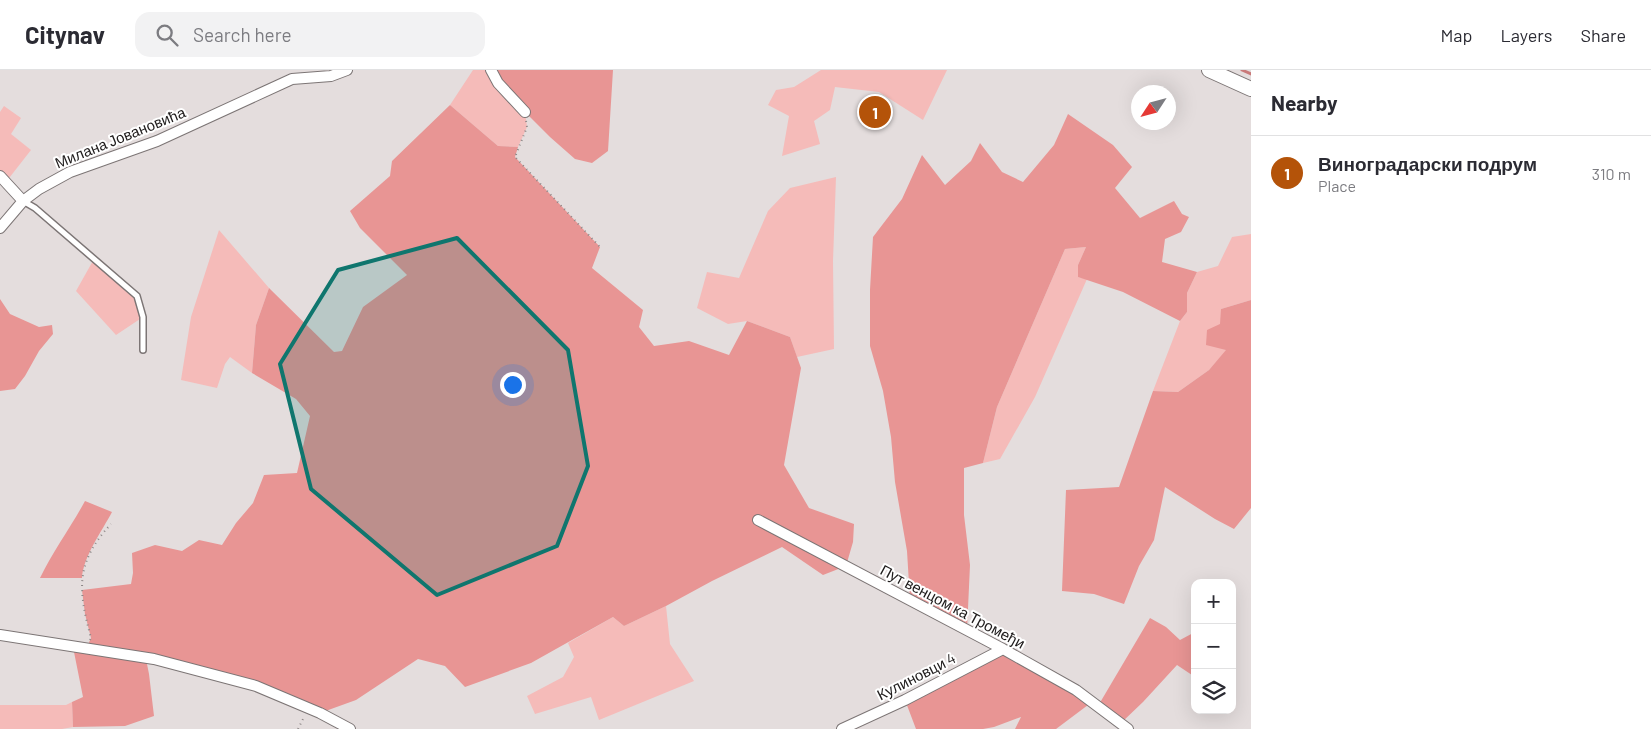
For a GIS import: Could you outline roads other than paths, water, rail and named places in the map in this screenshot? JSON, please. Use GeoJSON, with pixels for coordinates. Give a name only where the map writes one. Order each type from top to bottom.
{"type":"FeatureCollection","features":[{"type":"Feature","properties":{"kind":"street"},"geometry":{"type":"LineString","coordinates":[[294,74],[330,76],[347,70]]}},
{"type":"Feature","properties":{"kind":"street"},"geometry":{"type":"LineString","coordinates":[[491,70],[498,83],[524,112]]}},
{"type":"Feature","properties":{"kind":"street"},"geometry":{"type":"LineString","coordinates":[[1209,70],[1251,89]]}},
{"type":"Feature","properties":{"kind":"street","name":"Милана Јовановића"},"geometry":{"type":"LineString","coordinates":[[0,228],[4,226],[23,202],[52,180],[157,141],[294,74]]}},
{"type":"Feature","properties":{"kind":"street"},"geometry":{"type":"LineString","coordinates":[[0,176],[23,202]]}},
{"type":"Feature","properties":{"kind":"street","name":"Пут венцом ка Тромеђи"},"geometry":{"type":"LineString","coordinates":[[758,520],[1003,649],[1076,690],[1128,729]]}},
{"type":"Feature","properties":{"kind":"street"},"geometry":{"type":"LineString","coordinates":[[0,635],[154,659],[256,686],[309,708],[350,729]]}},
{"type":"Feature","properties":{"kind":"street","name":"Кулиновци 4"},"geometry":{"type":"LineString","coordinates":[[842,729],[905,700],[1003,649]]}},
{"type":"Feature","properties":{"kind":"lane"},"geometry":{"type":"LineString","coordinates":[[23,202],[35,208],[137,296],[143,317],[143,350]]}},
{"type":"Feature","properties":{"kind":"waterway"},"geometry":{"type":"LineString","coordinates":[[1242,70],[1251,74]]}},
{"type":"Feature","properties":{"kind":"place","name":"Виноградарски подрум"},"geometry":{"type":"Point","coordinates":[875,112]}}]}
